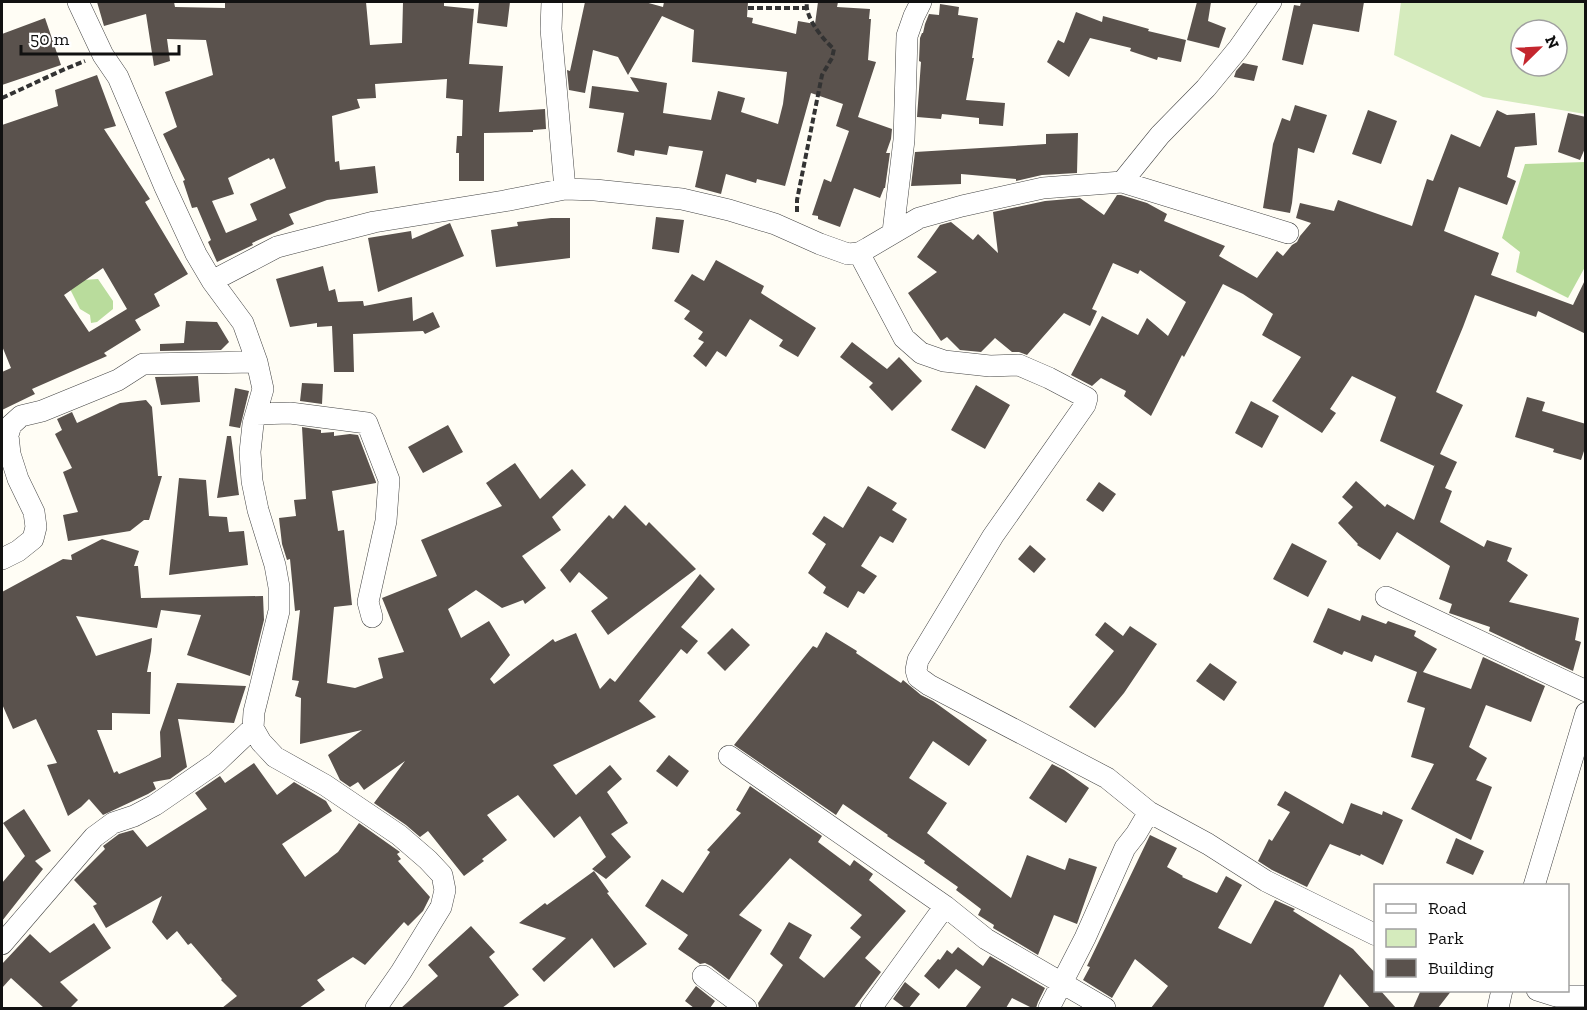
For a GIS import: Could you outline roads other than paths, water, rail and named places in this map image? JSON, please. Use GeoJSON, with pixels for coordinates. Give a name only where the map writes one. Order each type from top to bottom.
{"type":"FeatureCollection","features":[{"type":"Feature","properties":{"kind":"street"},"geometry":{"type":"LineString","coordinates":[[78,2],[103,55],[117,76],[196,254],[212,281],[243,323],[257,362],[263,389],[256,414],[250,452],[252,480],[258,510],[275,565],[279,587],[279,611],[254,712],[253,728],[261,742],[275,757],[325,784],[399,835],[442,875],[445,890],[441,907],[376,1008]]}},
{"type":"Feature","properties":{"kind":"street"},"geometry":{"type":"LineString","coordinates":[[552,2],[551,29],[565,189]]}},
{"type":"Feature","properties":{"kind":"street"},"geometry":{"type":"LineString","coordinates":[[893,232],[904,140],[907,36],[921,2]]}},
{"type":"Feature","properties":{"kind":"street"},"geometry":{"type":"LineString","coordinates":[[1122,182],[1160,135],[1206,88],[1238,49],[1271,2]]}},
{"type":"Feature","properties":{"kind":"street"},"geometry":{"type":"LineString","coordinates":[[212,281],[277,247],[288,244],[374,222],[565,189],[682,199],[775,224],[849,254],[859,253],[918,218],[962,206],[1043,189],[1122,182],[1288,233]]}},
{"type":"Feature","properties":{"kind":"street"},"geometry":{"type":"LineString","coordinates":[[859,253],[904,338],[921,353],[944,361],[990,366],[1019,364],[1087,398],[1085,405],[993,536],[931,636],[918,660],[916,670],[918,677],[929,686],[1107,778],[1149,812],[1208,843],[1266,881],[1374,934]]}},
{"type":"Feature","properties":{"kind":"street"},"geometry":{"type":"LineString","coordinates":[[2,559],[18,551],[33,539],[36,527],[34,512],[18,479],[10,454],[8,435],[11,424],[21,416],[42,411],[118,380],[144,364],[257,362]]}},
{"type":"Feature","properties":{"kind":"street"},"geometry":{"type":"LineString","coordinates":[[256,414],[291,413],[367,423],[389,480],[386,521],[368,602],[372,617]]}},
{"type":"Feature","properties":{"kind":"street"},"geometry":{"type":"LineString","coordinates":[[1386,597],[1586,691]]}},
{"type":"Feature","properties":{"kind":"street"},"geometry":{"type":"LineString","coordinates":[[1534,884],[1586,713]]}},
{"type":"Feature","properties":{"kind":"street"},"geometry":{"type":"LineString","coordinates":[[2,944],[94,837],[113,823],[134,816],[155,805],[216,763],[253,728]]}},
{"type":"Feature","properties":{"kind":"street"},"geometry":{"type":"LineString","coordinates":[[729,756],[945,906],[986,939],[1105,1008]]}},
{"type":"Feature","properties":{"kind":"street"},"geometry":{"type":"LineString","coordinates":[[1049,1008],[1125,848],[1149,812]]}},
{"type":"Feature","properties":{"kind":"street"},"geometry":{"type":"LineString","coordinates":[[871,1008],[945,906]]}},
{"type":"Feature","properties":{"kind":"street"},"geometry":{"type":"LineString","coordinates":[[703,976],[746,1008]]}},
{"type":"Feature","properties":{"kind":"street"},"geometry":{"type":"LineString","coordinates":[[1498,1008],[1502,992]]}},
{"type":"Feature","properties":{"kind":"street"},"geometry":{"type":"LineString","coordinates":[[1543,992],[1556,996],[1586,996]]}}]}
